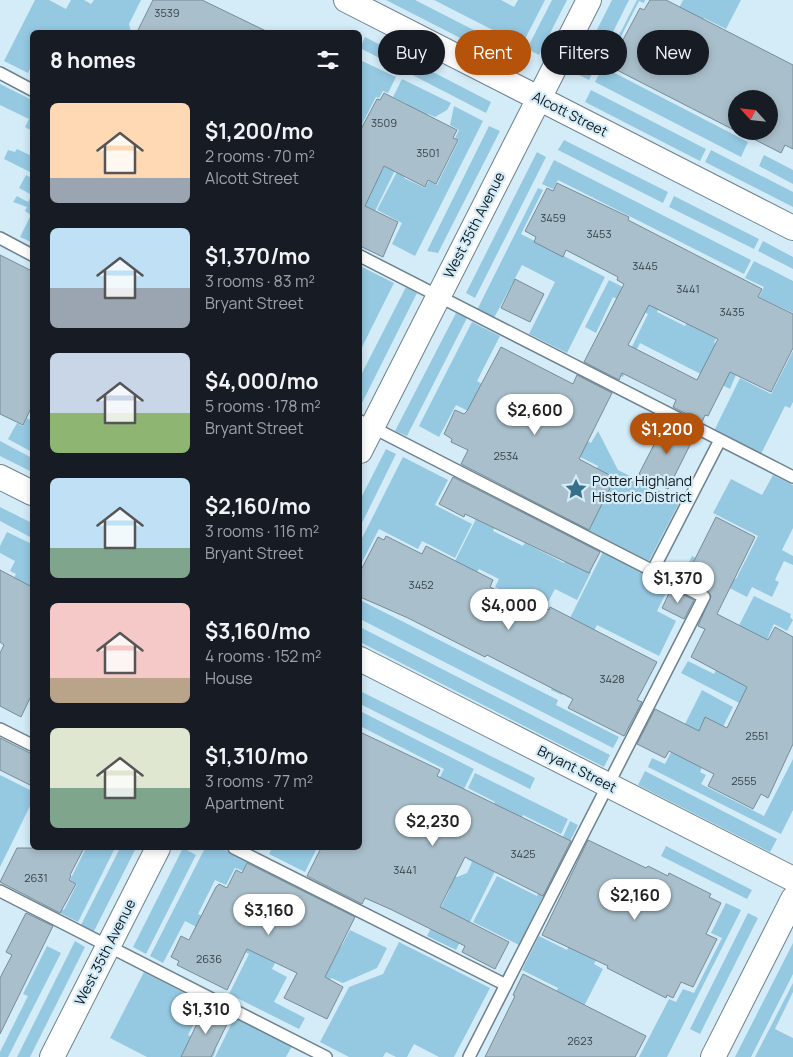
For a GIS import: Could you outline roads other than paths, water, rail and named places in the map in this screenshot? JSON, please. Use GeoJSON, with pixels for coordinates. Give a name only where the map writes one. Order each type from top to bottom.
{"type":"FeatureCollection","features":[{"type":"Feature","properties":{"kind":"street","name":"Alcott Street"},"geometry":{"type":"LineString","coordinates":[[347,0],[793,228]]}},
{"type":"Feature","properties":{"kind":"street","name":"West 35th Avenue"},"geometry":{"type":"LineString","coordinates":[[362,442],[366,424],[438,296],[589,0]]}},
{"type":"Feature","properties":{"kind":"street"},"geometry":{"type":"LineString","coordinates":[[0,477],[30,492]]}},
{"type":"Feature","properties":{"kind":"street","name":"Bryant Street"},"geometry":{"type":"LineString","coordinates":[[362,660],[793,879]]}},
{"type":"Feature","properties":{"kind":"street","name":"West 35th Avenue"},"geometry":{"type":"LineString","coordinates":[[52,1057],[157,850]]}},
{"type":"Feature","properties":{"kind":"street"},"geometry":{"type":"LineString","coordinates":[[713,1057],[793,899]]}},
{"type":"Feature","properties":{"kind":"lane"},"geometry":{"type":"LineString","coordinates":[[0,73],[30,89]]}},
{"type":"Feature","properties":{"kind":"lane"},"geometry":{"type":"LineString","coordinates":[[0,238],[30,254]]}},
{"type":"Feature","properties":{"kind":"lane"},"geometry":{"type":"LineString","coordinates":[[362,257],[793,476]]}},
{"type":"Feature","properties":{"kind":"lane"},"geometry":{"type":"LineString","coordinates":[[366,424],[704,596],[469,1057]]}},
{"type":"Feature","properties":{"kind":"lane"},"geometry":{"type":"LineString","coordinates":[[653,570],[720,440]]}},
{"type":"Feature","properties":{"kind":"lane"},"geometry":{"type":"LineString","coordinates":[[0,729],[30,745]]}},
{"type":"Feature","properties":{"kind":"lane"},"geometry":{"type":"LineString","coordinates":[[238,850],[506,985]]}},
{"type":"Feature","properties":{"kind":"lane"},"geometry":{"type":"LineString","coordinates":[[0,891],[326,1057]]}},
{"type":"Feature","properties":{"kind":"place","name":"Potter Highland Historic District"},"geometry":{"type":"Point","coordinates":[576,489]}}]}
